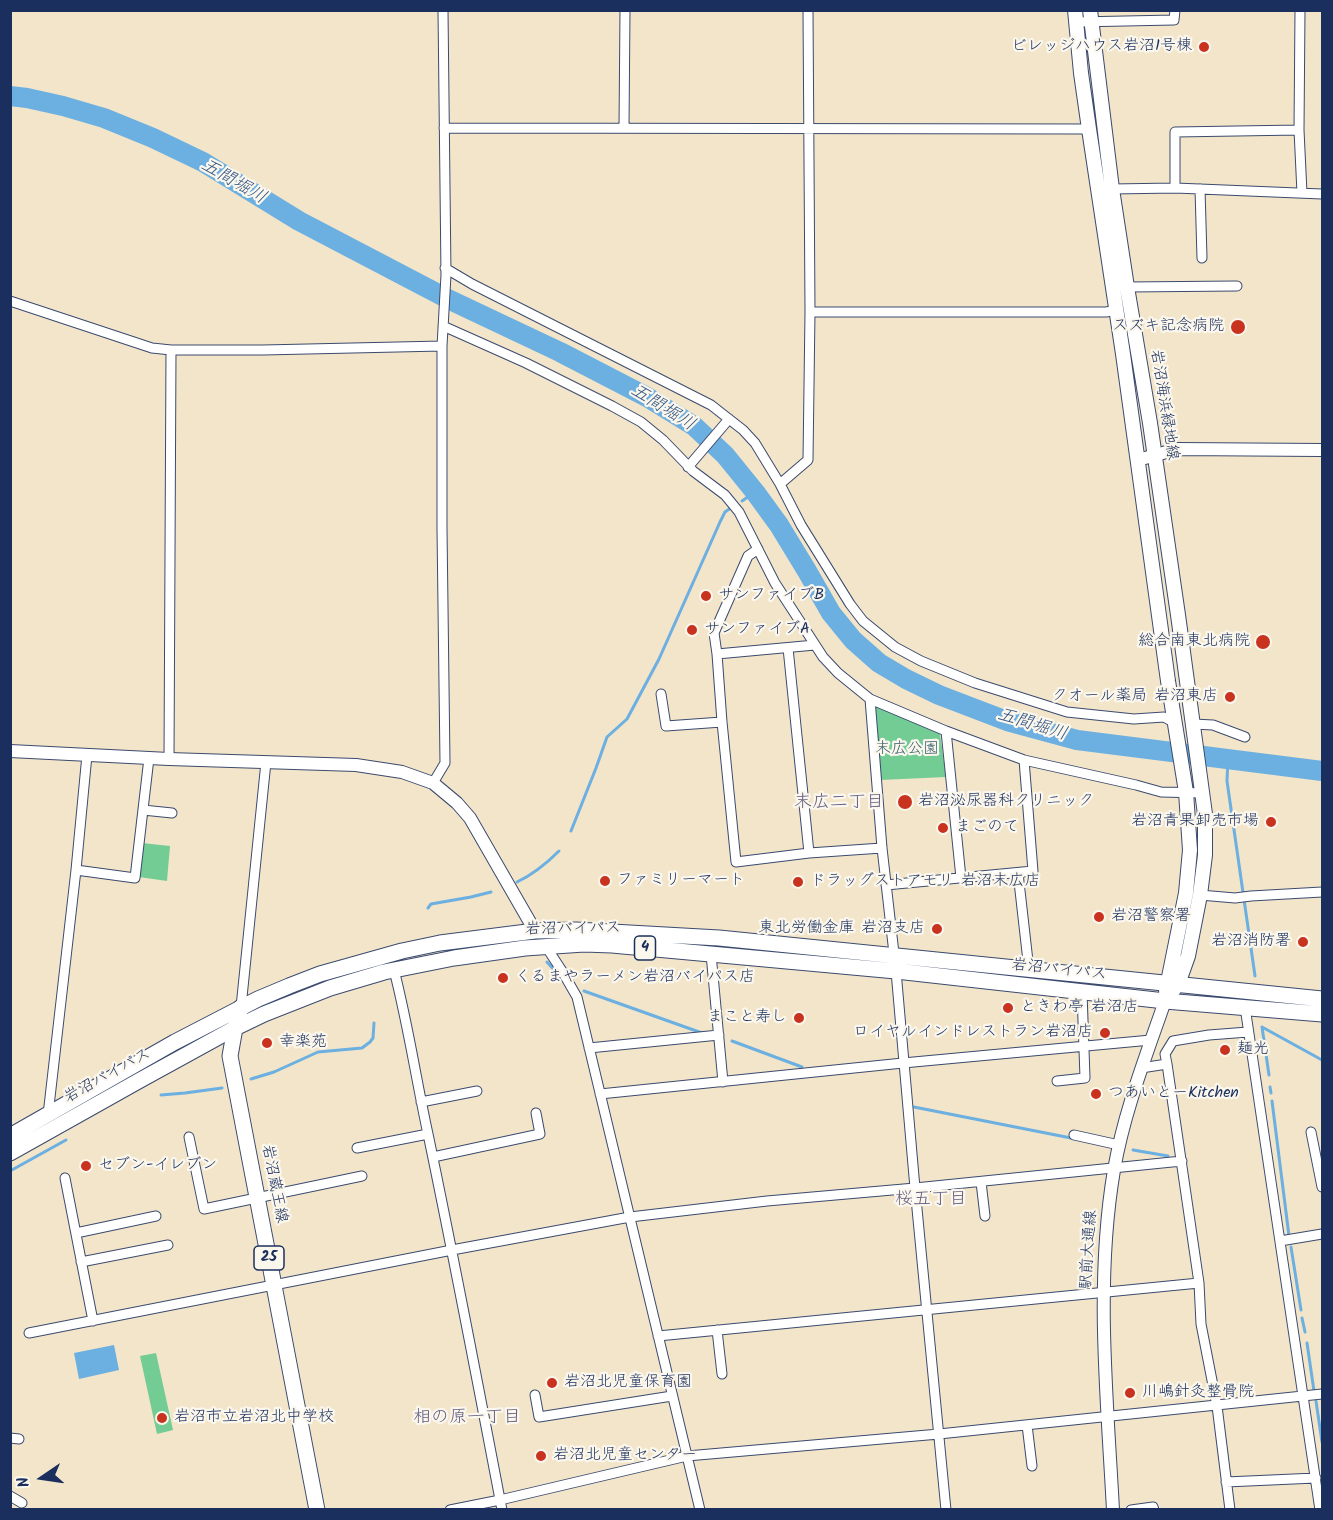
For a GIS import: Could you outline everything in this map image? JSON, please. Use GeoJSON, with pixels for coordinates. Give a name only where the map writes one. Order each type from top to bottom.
{"type":"FeatureCollection","features":[{"type":"Feature","properties":{"kind":"main road","name":"岩沼海浜緑地線"},"geometry":{"type":"LineString","coordinates":[[1075,16],[1089,129],[1185,786]]}},
{"type":"Feature","properties":{"kind":"main road","name":"岩沼海浜緑地線"},"geometry":{"type":"LineString","coordinates":[[1091,16],[1112,189],[1178,615],[1202,787]]}},
{"type":"Feature","properties":{"kind":"main road"},"geometry":{"type":"LineString","coordinates":[[1172,984],[1190,850],[1185,786]]}},
{"type":"Feature","properties":{"kind":"main road"},"geometry":{"type":"LineString","coordinates":[[1165,1000],[1188,956],[1200,895],[1206,855],[1202,787]]}},
{"type":"Feature","properties":{"kind":"main road","name":"岩沼バイパス"},"geometry":{"type":"LineString","coordinates":[[10,1136],[241,1007],[320,974],[440,943],[534,931],[659,933],[720,938],[1082,992],[1323,1014]]}},
{"type":"Feature","properties":{"kind":"main road","name":"岩沼バイパス"},"geometry":{"type":"LineString","coordinates":[[10,1153],[235,1028],[330,988],[394,970],[454,958],[546,946],[612,945],[711,954],[1029,970],[1323,999]]}},
{"type":"Feature","properties":{"kind":"main road","name":"岩沼蔵王線"},"geometry":{"type":"LineString","coordinates":[[241,1007],[230,1056],[317,1509]]}},
{"type":"Feature","properties":{"kind":"street"},"geometry":{"type":"LineString","coordinates":[[433,783],[445,763],[442,528],[442,345],[446,272],[443,10]]}},
{"type":"Feature","properties":{"kind":"street"},"geometry":{"type":"LineString","coordinates":[[624,128],[625,10]]}},
{"type":"Feature","properties":{"kind":"street"},"geometry":{"type":"LineString","coordinates":[[780,484],[808,460],[810,312],[808,10]]}},
{"type":"Feature","properties":{"kind":"street"},"geometry":{"type":"LineString","coordinates":[[1075,16],[1174,20],[1175,10]]}},
{"type":"Feature","properties":{"kind":"street"},"geometry":{"type":"LineString","coordinates":[[1300,10],[1299,130],[1302,194]]}},
{"type":"Feature","properties":{"kind":"street"},"geometry":{"type":"LineString","coordinates":[[444,128],[1089,129]]}},
{"type":"Feature","properties":{"kind":"street"},"geometry":{"type":"LineString","coordinates":[[1175,188],[1175,132],[1299,130]]}},
{"type":"Feature","properties":{"kind":"street"},"geometry":{"type":"LineString","coordinates":[[1112,189],[1175,188],[1323,194]]}},
{"type":"Feature","properties":{"kind":"street"},"geometry":{"type":"LineString","coordinates":[[1200,189],[1202,258]]}},
{"type":"Feature","properties":{"kind":"street"},"geometry":{"type":"LineString","coordinates":[[446,272],[711,405],[743,430],[780,484],[801,525],[850,604],[863,621],[895,647],[921,661],[975,683],[1067,712],[1134,719],[1164,717],[1176,727]]}},
{"type":"Feature","properties":{"kind":"street"},"geometry":{"type":"LineString","coordinates":[[1127,287],[1237,286]]}},
{"type":"Feature","properties":{"kind":"street"},"geometry":{"type":"LineString","coordinates":[[10,301],[153,348],[171,350],[442,345]]}},
{"type":"Feature","properties":{"kind":"street"},"geometry":{"type":"LineString","coordinates":[[810,312],[1106,312],[1117,310]]}},
{"type":"Feature","properties":{"kind":"street"},"geometry":{"type":"LineString","coordinates":[[443,324],[526,363],[641,422],[691,464],[711,486],[725,495],[739,512],[775,583],[823,657],[838,673],[870,699],[1024,760],[1161,792],[1185,786],[1202,787]]}},
{"type":"Feature","properties":{"kind":"street"},"geometry":{"type":"LineString","coordinates":[[169,759],[171,350]]}},
{"type":"Feature","properties":{"kind":"street"},"geometry":{"type":"LineString","coordinates":[[691,464],[728,420]]}},
{"type":"Feature","properties":{"kind":"street"},"geometry":{"type":"LineString","coordinates":[[1138,460],[1177,449],[1323,450]]}},
{"type":"Feature","properties":{"kind":"street"},"geometry":{"type":"LineString","coordinates":[[758,549],[748,556],[714,633],[736,862],[809,853],[882,848]]}},
{"type":"Feature","properties":{"kind":"street"},"geometry":{"type":"LineString","coordinates":[[717,654],[815,645]]}},
{"type":"Feature","properties":{"kind":"street"},"geometry":{"type":"LineString","coordinates":[[788,648],[809,853]]}},
{"type":"Feature","properties":{"kind":"street"},"geometry":{"type":"LineString","coordinates":[[661,694],[666,726],[722,722]]}},
{"type":"Feature","properties":{"kind":"street"},"geometry":{"type":"LineString","coordinates":[[870,699],[882,848],[895,963],[946,1509]]}},
{"type":"Feature","properties":{"kind":"street"},"geometry":{"type":"LineString","coordinates":[[1193,728],[1213,725],[1245,737]]}},
{"type":"Feature","properties":{"kind":"street"},"geometry":{"type":"LineString","coordinates":[[946,731],[961,878]]}},
{"type":"Feature","properties":{"kind":"street"},"geometry":{"type":"LineString","coordinates":[[10,751],[356,765],[402,772],[433,783],[457,803],[470,818],[534,931],[546,946],[577,997],[700,1509]]}},
{"type":"Feature","properties":{"kind":"street"},"geometry":{"type":"LineString","coordinates":[[48,1115],[87,755]]}},
{"type":"Feature","properties":{"kind":"street"},"geometry":{"type":"LineString","coordinates":[[76,870],[135,878],[149,758]]}},
{"type":"Feature","properties":{"kind":"street"},"geometry":{"type":"LineString","coordinates":[[886,885],[1033,871],[1024,760]]}},
{"type":"Feature","properties":{"kind":"street"},"geometry":{"type":"LineString","coordinates":[[241,1007],[266,762]]}},
{"type":"Feature","properties":{"kind":"street"},"geometry":{"type":"LineString","coordinates":[[143,810],[172,813]]}},
{"type":"Feature","properties":{"kind":"street"},"geometry":{"type":"LineString","coordinates":[[1018,873],[1029,970]]}},
{"type":"Feature","properties":{"kind":"street"},"geometry":{"type":"LineString","coordinates":[[1200,895],[1235,898],[1323,892]]}},
{"type":"Feature","properties":{"kind":"street"},"geometry":{"type":"LineString","coordinates":[[711,954],[723,1082]]}},
{"type":"Feature","properties":{"kind":"street"},"geometry":{"type":"LineString","coordinates":[[394,970],[452,1250],[501,1504]]}},
{"type":"Feature","properties":{"kind":"street"},"geometry":{"type":"LineString","coordinates":[[1057,1081],[1085,1078],[1082,992]]}},
{"type":"Feature","properties":{"kind":"street","name":"駅前大通線"},"geometry":{"type":"LineString","coordinates":[[1113,1509],[1103,1292],[1107,1220],[1119,1145],[1141,1068],[1165,1000]]}},
{"type":"Feature","properties":{"kind":"street"},"geometry":{"type":"LineString","coordinates":[[1245,1006],[1320,1509]]}},
{"type":"Feature","properties":{"kind":"street"},"geometry":{"type":"LineString","coordinates":[[1230,1509],[1165,1054],[1173,1041],[1248,1032]]}},
{"type":"Feature","properties":{"kind":"street"},"geometry":{"type":"LineString","coordinates":[[589,1048],[718,1035]]}},
{"type":"Feature","properties":{"kind":"street"},"geometry":{"type":"LineString","coordinates":[[600,1094],[1151,1040]]}},
{"type":"Feature","properties":{"kind":"street"},"geometry":{"type":"LineString","coordinates":[[1141,1068],[1167,1064]]}},
{"type":"Feature","properties":{"kind":"street"},"geometry":{"type":"LineString","coordinates":[[421,1102],[477,1091]]}},
{"type":"Feature","properties":{"kind":"street"},"geometry":{"type":"LineString","coordinates":[[432,1157],[540,1134],[536,1113]]}},
{"type":"Feature","properties":{"kind":"street"},"geometry":{"type":"LineString","coordinates":[[1311,1132],[1323,1187]]}},
{"type":"Feature","properties":{"kind":"street"},"geometry":{"type":"LineString","coordinates":[[357,1148],[428,1134]]}},
{"type":"Feature","properties":{"kind":"street"},"geometry":{"type":"LineString","coordinates":[[1074,1136],[1119,1145]]}},
{"type":"Feature","properties":{"kind":"street"},"geometry":{"type":"LineString","coordinates":[[189,1137],[204,1209],[362,1176]]}},
{"type":"Feature","properties":{"kind":"street"},"geometry":{"type":"LineString","coordinates":[[29,1333],[630,1217],[760,1202],[1182,1161]]}},
{"type":"Feature","properties":{"kind":"street"},"geometry":{"type":"LineString","coordinates":[[65,1178],[93,1321]]}},
{"type":"Feature","properties":{"kind":"street"},"geometry":{"type":"LineString","coordinates":[[981,1182],[985,1216]]}},
{"type":"Feature","properties":{"kind":"street"},"geometry":{"type":"LineString","coordinates":[[75,1233],[156,1216]]}},
{"type":"Feature","properties":{"kind":"street"},"geometry":{"type":"LineString","coordinates":[[1280,1241],[1323,1234]]}},
{"type":"Feature","properties":{"kind":"street"},"geometry":{"type":"LineString","coordinates":[[81,1262],[168,1245]]}},
{"type":"Feature","properties":{"kind":"street"},"geometry":{"type":"LineString","coordinates":[[658,1336],[1199,1283]]}},
{"type":"Feature","properties":{"kind":"street"},"geometry":{"type":"LineString","coordinates":[[717,1330],[722,1374]]}},
{"type":"Feature","properties":{"kind":"street"},"geometry":{"type":"LineString","coordinates":[[450,1509],[501,1504],[687,1456],[939,1434],[1323,1394]]}},
{"type":"Feature","properties":{"kind":"street"},"geometry":{"type":"LineString","coordinates":[[535,1395],[539,1417],[672,1396]]}},
{"type":"Feature","properties":{"kind":"street"},"geometry":{"type":"LineString","coordinates":[[1027,1425],[1032,1466]]}},
{"type":"Feature","properties":{"kind":"street"},"geometry":{"type":"LineString","coordinates":[[1226,1482],[1316,1478]]}},
{"type":"Feature","properties":{"kind":"street"},"geometry":{"type":"LineString","coordinates":[[10,1496],[22,1503]]}},
{"type":"Feature","properties":{"kind":"street"},"geometry":{"type":"LineString","coordinates":[[1131,1509],[1154,1507],[1154,1509]]}},
{"type":"Feature","properties":{"kind":"green space","name":"末広公園"},"geometry":{"type":"Polygon","coordinates":[[[873,704],[940,734],[946,777],[880,780],[873,704]]]}},
{"type":"Feature","properties":{"kind":"green space"},"geometry":{"type":"Polygon","coordinates":[[[142,843],[170,846],[167,881],[139,877],[142,843]]]}},
{"type":"Feature","properties":{"kind":"green space"},"geometry":{"type":"Polygon","coordinates":[[[156,1353],[173,1430],[157,1434],[140,1356],[156,1353]]]}},
{"type":"Feature","properties":{"kind":"water"},"geometry":{"type":"Polygon","coordinates":[[[114,1345],[119,1370],[79,1379],[74,1353],[114,1345]]]}},
{"type":"Feature","properties":{"kind":"waterway","name":"五間堀川"},"geometry":{"type":"LineString","coordinates":[[10,96],[63,106],[104,118],[203,162],[299,221],[450,300],[560,352],[647,397],[694,426],[725,455],[755,492],[779,525],[831,613],[853,640],[879,663],[906,679],[939,695],[1007,721],[1077,740],[1322,771]]}},
{"type":"Feature","properties":{"kind":"waterway"},"geometry":{"type":"LineString","coordinates":[[742,501],[755,492]]}},
{"type":"Feature","properties":{"kind":"waterway"},"geometry":{"type":"LineString","coordinates":[[571,831],[607,737],[627,719],[659,659],[720,522],[725,512],[732,507]]}},
{"type":"Feature","properties":{"kind":"waterway"},"geometry":{"type":"LineString","coordinates":[[1228,758],[1227,781],[1255,976]]}},
{"type":"Feature","properties":{"kind":"waterway"},"geometry":{"type":"LineString","coordinates":[[517,882],[540,868],[559,851]]}},
{"type":"Feature","properties":{"kind":"waterway"},"geometry":{"type":"LineString","coordinates":[[428,908],[431,904],[491,892]]}},
{"type":"Feature","properties":{"kind":"waterway"},"geometry":{"type":"LineString","coordinates":[[547,962],[557,973]]}},
{"type":"Feature","properties":{"kind":"waterway"},"geometry":{"type":"LineString","coordinates":[[584,991],[702,1033]]}},
{"type":"Feature","properties":{"kind":"waterway"},"geometry":{"type":"LineString","coordinates":[[251,1079],[274,1072],[318,1052],[362,1048],[373,1038],[374,1023]]}},
{"type":"Feature","properties":{"kind":"waterway"},"geometry":{"type":"LineString","coordinates":[[1262,1027],[1322,1060]]}},
{"type":"Feature","properties":{"kind":"waterway"},"geometry":{"type":"LineString","coordinates":[[1262,1027],[1269,1075]]}},
{"type":"Feature","properties":{"kind":"waterway"},"geometry":{"type":"LineString","coordinates":[[732,1041],[802,1067]]}},
{"type":"Feature","properties":{"kind":"waterway"},"geometry":{"type":"LineString","coordinates":[[1270,1087],[1271,1093]]}},
{"type":"Feature","properties":{"kind":"waterway"},"geometry":{"type":"LineString","coordinates":[[161,1095],[222,1088]]}},
{"type":"Feature","properties":{"kind":"waterway"},"geometry":{"type":"LineString","coordinates":[[1272,1101],[1289,1236]]}},
{"type":"Feature","properties":{"kind":"waterway"},"geometry":{"type":"LineString","coordinates":[[914,1107],[1071,1138]]}},
{"type":"Feature","properties":{"kind":"waterway"},"geometry":{"type":"LineString","coordinates":[[10,1171],[66,1140]]}},
{"type":"Feature","properties":{"kind":"waterway"},"geometry":{"type":"LineString","coordinates":[[1133,1150],[1168,1156]]}},
{"type":"Feature","properties":{"kind":"waterway"},"geometry":{"type":"LineString","coordinates":[[1291,1247],[1301,1310]]}},
{"type":"Feature","properties":{"kind":"waterway"},"geometry":{"type":"LineString","coordinates":[[1302,1318],[1305,1332]]}},
{"type":"Feature","properties":{"kind":"waterway"},"geometry":{"type":"LineString","coordinates":[[1307,1343],[1314,1391]]}},
{"type":"Feature","properties":{"kind":"waterway"},"geometry":{"type":"LineString","coordinates":[[1316,1401],[1322,1442]]}},
{"type":"Feature","properties":{"kind":"place","name":"ビレッジハウス岩沼1号棟"},"geometry":{"type":"Point","coordinates":[1204,47]}},
{"type":"Feature","properties":{"kind":"place","name":"スズキ記念病院"},"geometry":{"type":"Point","coordinates":[1238,327]}},
{"type":"Feature","properties":{"kind":"place","name":"サンファイブB"},"geometry":{"type":"Point","coordinates":[706,596]}},
{"type":"Feature","properties":{"kind":"place","name":"サンファイブA"},"geometry":{"type":"Point","coordinates":[692,630]}},
{"type":"Feature","properties":{"kind":"place","name":"総合南東北病院"},"geometry":{"type":"Point","coordinates":[1263,642]}},
{"type":"Feature","properties":{"kind":"place","name":"クオール薬局 岩沼東店"},"geometry":{"type":"Point","coordinates":[1230,697]}},
{"type":"Feature","properties":{"kind":"place","name":"岩沼泌尿器科クリニック"},"geometry":{"type":"Point","coordinates":[905,802]}},
{"type":"Feature","properties":{"kind":"place","name":"岩沼青果卸売市場"},"geometry":{"type":"Point","coordinates":[1271,822]}},
{"type":"Feature","properties":{"kind":"place","name":"まごのて"},"geometry":{"type":"Point","coordinates":[943,828]}},
{"type":"Feature","properties":{"kind":"place","name":"ファミリーマート"},"geometry":{"type":"Point","coordinates":[605,881]}},
{"type":"Feature","properties":{"kind":"place","name":"ドラッグストアモリ 岩沼末広店"},"geometry":{"type":"Point","coordinates":[798,882]}},
{"type":"Feature","properties":{"kind":"place","name":"岩沼警察署"},"geometry":{"type":"Point","coordinates":[1099,917]}},
{"type":"Feature","properties":{"kind":"place","name":"東北労働金庫 岩沼支店"},"geometry":{"type":"Point","coordinates":[937,929]}},
{"type":"Feature","properties":{"kind":"place","name":"岩沼消防署"},"geometry":{"type":"Point","coordinates":[1303,942]}},
{"type":"Feature","properties":{"kind":"place","name":"くるまやラーメン岩沼バイパス店"},"geometry":{"type":"Point","coordinates":[503,978]}},
{"type":"Feature","properties":{"kind":"place","name":"ときわ亭 岩沼店"},"geometry":{"type":"Point","coordinates":[1008,1008]}},
{"type":"Feature","properties":{"kind":"place","name":"まこと寿し"},"geometry":{"type":"Point","coordinates":[799,1018]}},
{"type":"Feature","properties":{"kind":"place","name":"ロイヤルインドレストラン岩沼店"},"geometry":{"type":"Point","coordinates":[1105,1033]}},
{"type":"Feature","properties":{"kind":"place","name":"幸楽苑"},"geometry":{"type":"Point","coordinates":[267,1043]}},
{"type":"Feature","properties":{"kind":"place","name":"麺光"},"geometry":{"type":"Point","coordinates":[1225,1050]}},
{"type":"Feature","properties":{"kind":"place","name":"つあいとーKitchen"},"geometry":{"type":"Point","coordinates":[1096,1094]}},
{"type":"Feature","properties":{"kind":"place","name":"セブン-イレブン"},"geometry":{"type":"Point","coordinates":[86,1166]}},
{"type":"Feature","properties":{"kind":"place","name":"岩沼北児童保育園"},"geometry":{"type":"Point","coordinates":[552,1383]}},
{"type":"Feature","properties":{"kind":"place","name":"川嶋針灸整骨院"},"geometry":{"type":"Point","coordinates":[1130,1393]}},
{"type":"Feature","properties":{"kind":"place","name":"岩沼市立岩沼北中学校"},"geometry":{"type":"Point","coordinates":[162,1418]}},
{"type":"Feature","properties":{"kind":"place","name":"岩沼北児童センター"},"geometry":{"type":"Point","coordinates":[541,1456]}},
{"type":"Feature","properties":{"kind":"district","name":"末広二丁目"},"geometry":{"type":"Point","coordinates":[839,804]}},
{"type":"Feature","properties":{"kind":"district","name":"桜五丁目"},"geometry":{"type":"Point","coordinates":[931,1201]}},
{"type":"Feature","properties":{"kind":"district","name":"相の原一丁目"},"geometry":{"type":"Point","coordinates":[467,1419]}}]}
